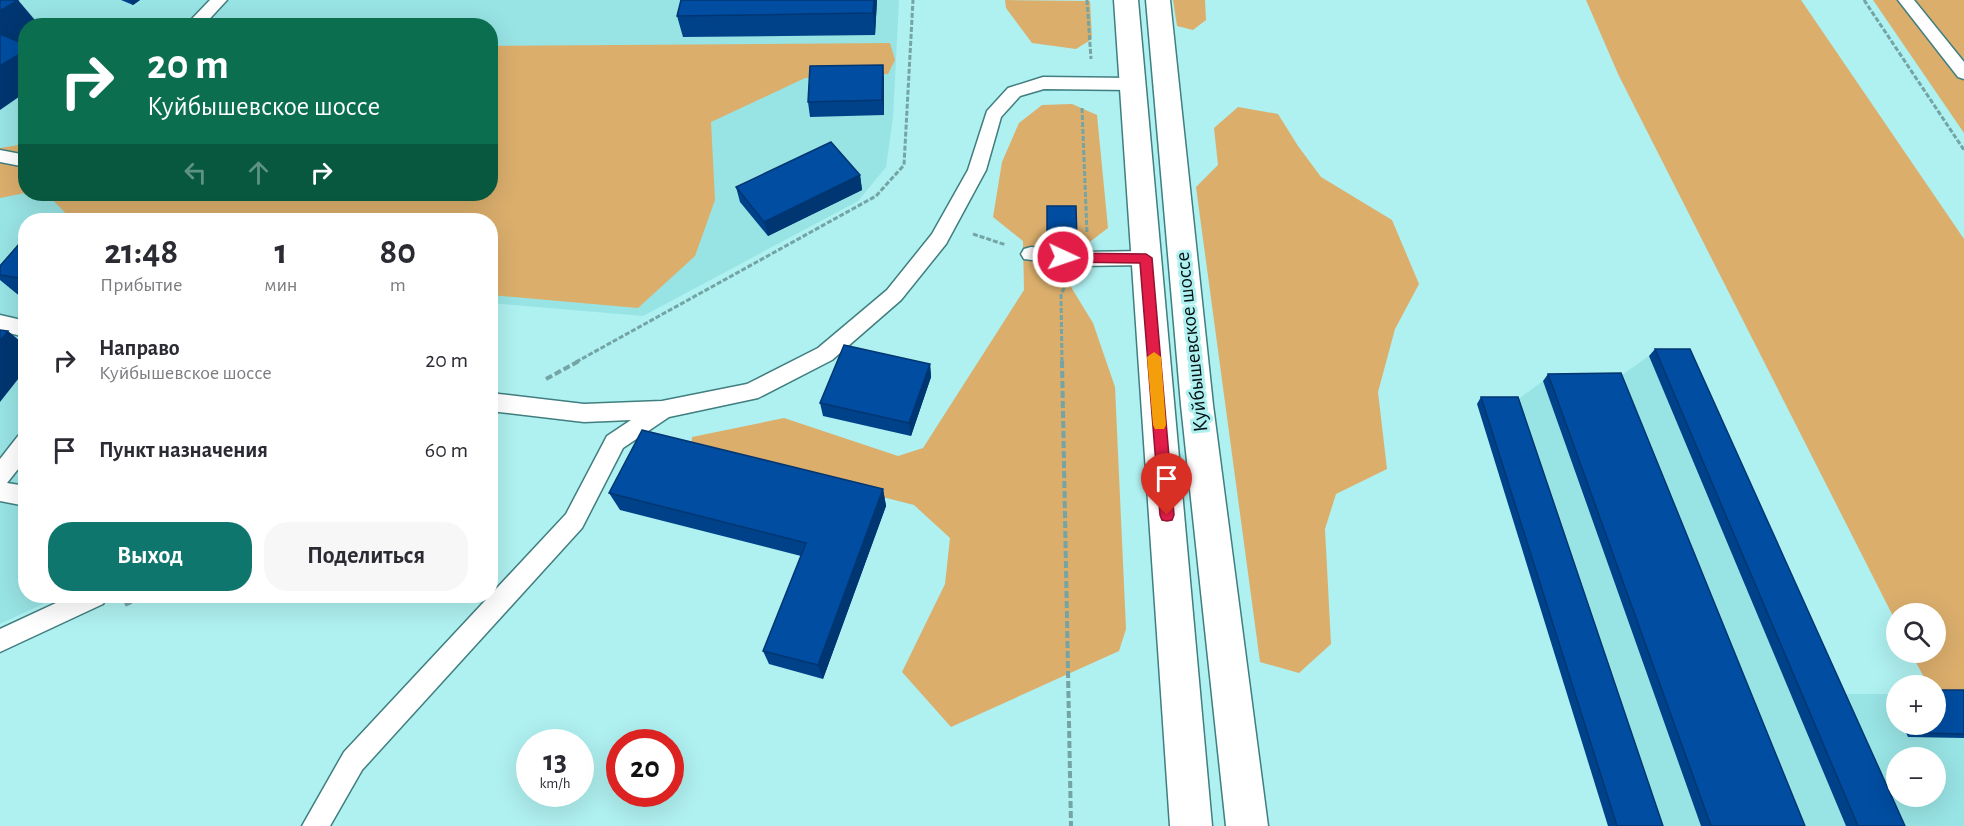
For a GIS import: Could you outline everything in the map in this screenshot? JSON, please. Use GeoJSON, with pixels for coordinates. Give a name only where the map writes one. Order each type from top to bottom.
{"type":"FeatureCollection","features":[{"type":"Feature","properties":{"kind":"main road","name":"Куйбышевское шоссе"},"geometry":{"type":"LineString","coordinates":[[1126,0],[1191,826]]}},
{"type":"Feature","properties":{"kind":"main road","name":"Куйбышевское шоссе"},"geometry":{"type":"LineString","coordinates":[[1158,0],[1197,405],[1247,826]]}},
{"type":"Feature","properties":{"kind":"lane"},"geometry":{"type":"LineString","coordinates":[[201,18],[219,0]]}},
{"type":"Feature","properties":{"kind":"lane"},"geometry":{"type":"LineString","coordinates":[[1906,0],[1964,74]]}},
{"type":"Feature","properties":{"kind":"lane"},"geometry":{"type":"LineString","coordinates":[[498,402],[584,413],[662,410],[751,392],[825,354],[894,295],[939,239],[976,170],[993,115],[1014,92],[1044,83],[1131,84]]}},
{"type":"Feature","properties":{"kind":"lane"},"geometry":{"type":"LineString","coordinates":[[0,156],[18,159]]}},
{"type":"Feature","properties":{"kind":"lane"},"geometry":{"type":"LineString","coordinates":[[1031,254],[1078,259],[1146,258]]}},
{"type":"Feature","properties":{"kind":"lane"},"geometry":{"type":"LineString","coordinates":[[0,323],[18,327]]}},
{"type":"Feature","properties":{"kind":"lane"},"geometry":{"type":"LineString","coordinates":[[315,826],[353,761],[574,521],[615,442],[662,410]]}},
{"type":"Feature","properties":{"kind":"lane"},"geometry":{"type":"LineString","coordinates":[[0,476],[18,452]]}},
{"type":"Feature","properties":{"kind":"lane"},"geometry":{"type":"LineString","coordinates":[[0,491],[18,494]]}},
{"type":"Feature","properties":{"kind":"lane"},"geometry":{"type":"LineString","coordinates":[[0,641],[80,603]]}},
{"type":"Feature","properties":{"kind":"path"},"geometry":{"type":"LineString","coordinates":[[498,401],[876,196],[904,165],[913,0]]}},
{"type":"Feature","properties":{"kind":"path"},"geometry":{"type":"LineString","coordinates":[[1071,826],[1061,294],[1078,259],[1088,248],[1087,0]]}},
{"type":"Feature","properties":{"kind":"path"},"geometry":{"type":"LineString","coordinates":[[1864,0],[1964,150]]}},
{"type":"Feature","properties":{"kind":"path"},"geometry":{"type":"LineString","coordinates":[[947,225],[1031,254]]}},
{"type":"Feature","properties":{"kind":"shaded area"},"geometry":{"type":"Polygon","coordinates":[[[0,0],[899,0],[893,117],[886,167],[858,201],[643,316],[498,304],[498,213],[18,213],[18,603],[45,603],[0,624],[0,0]]]}},
{"type":"Feature","properties":{"kind":"shaded area"},"geometry":{"type":"Polygon","coordinates":[[[1005,0],[1090,1],[1092,39],[1076,49],[1032,43],[1006,8],[1005,0]]]}},
{"type":"Feature","properties":{"kind":"shaded area"},"geometry":{"type":"Polygon","coordinates":[[[1173,0],[1205,0],[1206,20],[1193,30],[1177,26],[1173,0]]]}},
{"type":"Feature","properties":{"kind":"shaded area"},"geometry":{"type":"Polygon","coordinates":[[[1586,0],[1801,0],[1964,239],[1964,695],[1946,694],[1946,675],[1923,675],[1916,663],[1946,663],[1946,603],[1886,603],[1619,76],[1586,0]]]}},
{"type":"Feature","properties":{"kind":"shaded area"},"geometry":{"type":"Polygon","coordinates":[[[1873,0],[1964,0],[1964,133],[1873,0]]]}},
{"type":"Feature","properties":{"kind":"shaded area"},"geometry":{"type":"Polygon","coordinates":[[[890,43],[895,60],[888,74],[805,78],[711,122],[715,200],[695,256],[638,308],[498,296],[498,213],[65,213],[54,201],[498,201],[498,46],[890,43]]]}},
{"type":"Feature","properties":{"kind":"shaded area"},"geometry":{"type":"Polygon","coordinates":[[[1072,104],[1097,115],[1108,228],[1079,250],[1071,287],[1093,323],[1115,387],[1126,629],[1119,651],[951,727],[902,672],[945,584],[950,538],[914,505],[691,448],[692,437],[784,418],[898,456],[923,448],[1024,290],[1023,241],[993,217],[1002,162],[1019,123],[1042,105],[1072,104]]]}},
{"type":"Feature","properties":{"kind":"shaded area"},"geometry":{"type":"Polygon","coordinates":[[[1238,107],[1278,114],[1321,177],[1392,220],[1419,284],[1395,329],[1378,392],[1387,469],[1336,494],[1325,529],[1331,644],[1299,673],[1260,662],[1196,187],[1218,165],[1214,128],[1238,107]]]}},
{"type":"Feature","properties":{"kind":"shaded area"},"geometry":{"type":"Polygon","coordinates":[[[18,145],[18,194],[0,198],[0,148],[18,145]]]}},
{"type":"Feature","properties":{"kind":"shaded area"},"geometry":{"type":"Polygon","coordinates":[[[1649,356],[1684,356],[1834,694],[1886,694],[1886,735],[1946,735],[1946,713],[1964,695],[1964,826],[1608,826],[1513,403],[1543,381],[1615,380],[1649,356]]]}},
{"type":"Feature","properties":{"kind":"building"},"geometry":{"type":"Polygon","coordinates":[[[0,0],[18,0],[0,11],[0,0]]]}},
{"type":"Feature","properties":{"kind":"building"},"geometry":{"type":"Polygon","coordinates":[[[681,0],[874,0],[873,13],[677,16],[681,0]]]}},
{"type":"Feature","properties":{"kind":"building"},"geometry":{"type":"Polygon","coordinates":[[[0,34],[18,42],[18,55],[0,66],[0,34]]]}},
{"type":"Feature","properties":{"kind":"building"},"geometry":{"type":"Polygon","coordinates":[[[883,65],[882,100],[808,102],[810,66],[883,65]]]}},
{"type":"Feature","properties":{"kind":"building"},"geometry":{"type":"Polygon","coordinates":[[[831,142],[860,175],[764,222],[736,187],[831,142]]]}},
{"type":"Feature","properties":{"kind":"building"},"geometry":{"type":"Polygon","coordinates":[[[1047,206],[1076,206],[1077,241],[1047,241],[1047,206]]]}},
{"type":"Feature","properties":{"kind":"building"},"geometry":{"type":"Polygon","coordinates":[[[18,245],[18,278],[0,275],[0,266],[18,245]]]}},
{"type":"Feature","properties":{"kind":"building"},"geometry":{"type":"Polygon","coordinates":[[[0,330],[8,331],[0,341],[0,330]]]}},
{"type":"Feature","properties":{"kind":"building"},"geometry":{"type":"Polygon","coordinates":[[[844,345],[930,364],[909,423],[820,403],[844,345]]]}},
{"type":"Feature","properties":{"kind":"building"},"geometry":{"type":"Polygon","coordinates":[[[1655,349],[1690,349],[1886,784],[1886,807],[1896,807],[1905,826],[1858,826],[1655,349]]]}},
{"type":"Feature","properties":{"kind":"building"},"geometry":{"type":"Polygon","coordinates":[[[1621,373],[1805,826],[1711,826],[1548,374],[1621,373]]]}},
{"type":"Feature","properties":{"kind":"building"},"geometry":{"type":"Polygon","coordinates":[[[1481,397],[1518,397],[1663,826],[1617,826],[1481,397]]]}},
{"type":"Feature","properties":{"kind":"building"},"geometry":{"type":"Polygon","coordinates":[[[642,430],[883,489],[818,665],[763,651],[806,543],[609,493],[642,430]]]}},
{"type":"Feature","properties":{"kind":"building"},"geometry":{"type":"Polygon","coordinates":[[[1946,690],[1964,690],[1964,734],[1946,734],[1946,690]]]}},
{"type":"Feature","properties":{"kind":"slow traffic"},"geometry":{"type":"LineString","coordinates":[[1154,357],[1159,425]]}},
{"type":"Feature","properties":{"kind":"route"},"geometry":{"type":"LineString","coordinates":[[1063,257],[1078,259],[1146,258],[1167,515]]}}]}
